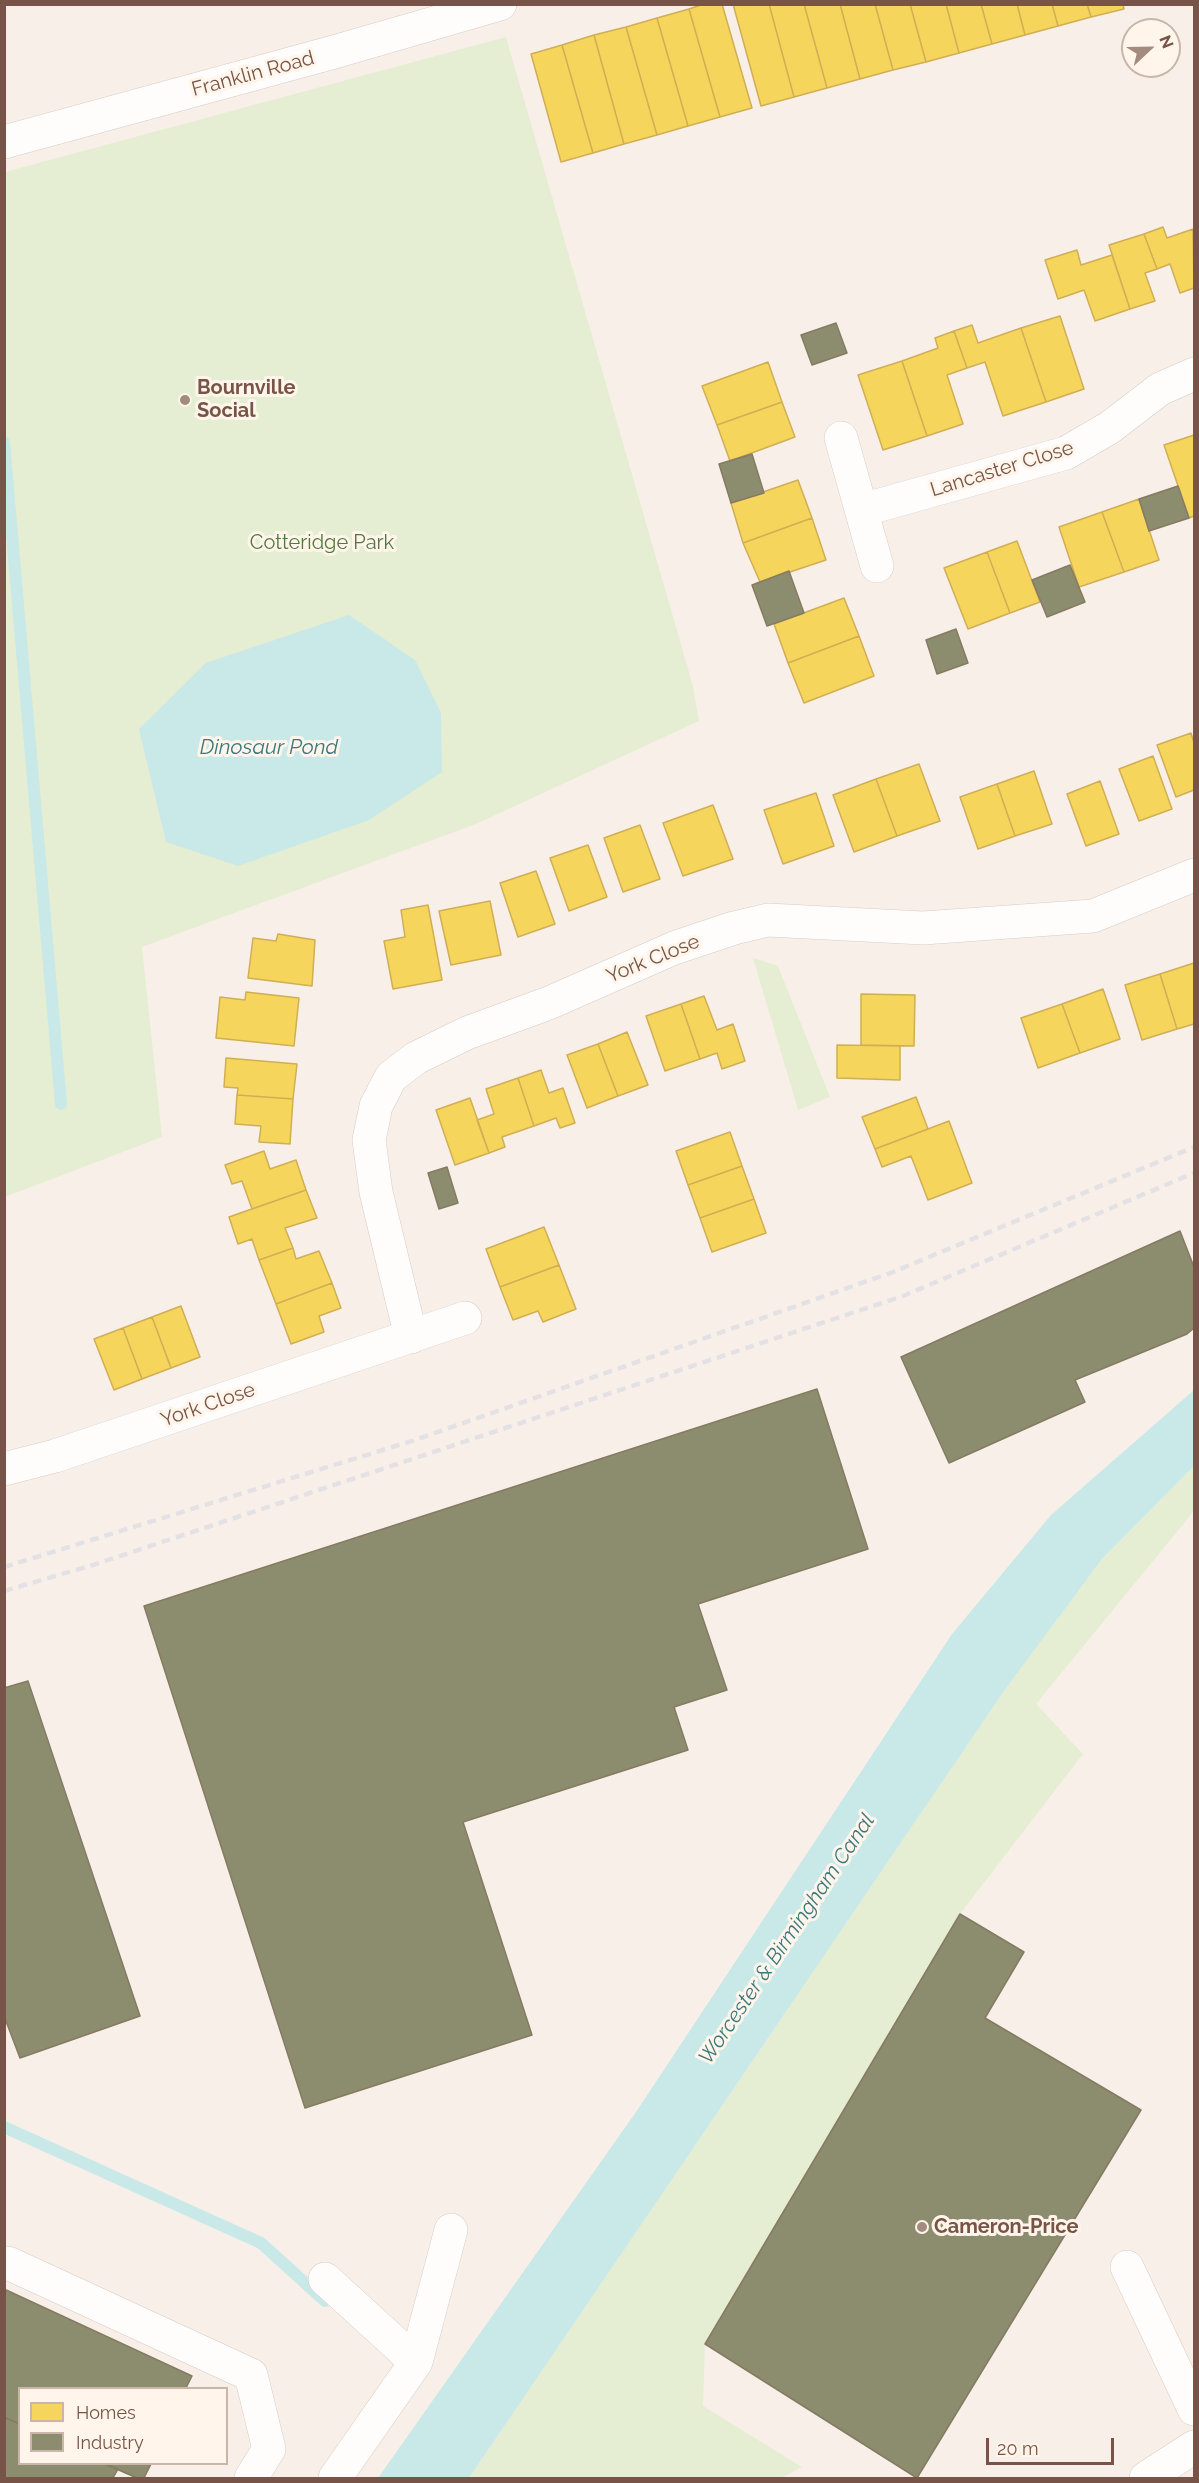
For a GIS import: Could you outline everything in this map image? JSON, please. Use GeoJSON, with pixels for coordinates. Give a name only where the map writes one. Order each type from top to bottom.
{"type":"FeatureCollection","features":[{"type":"Feature","properties":{"kind":"street","name":"Franklin Road"},"geometry":{"type":"LineString","coordinates":[[4,142],[500,4]]}},
{"type":"Feature","properties":{"kind":"street","name":"Lancaster Close"},"geometry":{"type":"LineString","coordinates":[[862,510],[1066,453],[1109,428],[1160,389],[1194,374]]}},
{"type":"Feature","properties":{"kind":"street"},"geometry":{"type":"LineString","coordinates":[[841,438],[877,566]]}},
{"type":"Feature","properties":{"kind":"street","name":"York Close"},"geometry":{"type":"LineString","coordinates":[[411,1337],[376,1192],[369,1140],[375,1106],[391,1077],[416,1058],[467,1033],[549,1003],[674,948],[734,928],[768,920],[923,928],[1093,916],[1194,875]]}},
{"type":"Feature","properties":{"kind":"street","name":"York Close"},"geometry":{"type":"LineString","coordinates":[[4,1469],[55,1456],[465,1318]]}},
{"type":"Feature","properties":{"kind":"street"},"geometry":{"type":"LineString","coordinates":[[335,2478],[416,2362],[451,2230]]}},
{"type":"Feature","properties":{"kind":"street"},"geometry":{"type":"LineString","coordinates":[[4,2264],[8,2263],[251,2375],[269,2449],[251,2478]]}},
{"type":"Feature","properties":{"kind":"street"},"geometry":{"type":"LineString","coordinates":[[1127,2266],[1194,2409]]}},
{"type":"Feature","properties":{"kind":"street"},"geometry":{"type":"LineString","coordinates":[[325,2279],[416,2362]]}},
{"type":"Feature","properties":{"kind":"street"},"geometry":{"type":"LineString","coordinates":[[1146,2478],[1194,2447]]}},
{"type":"Feature","properties":{"kind":"green space","name":"Cotteridge Park"},"geometry":{"type":"Polygon","coordinates":[[[506,37],[693,686],[699,721],[476,824],[142,947],[162,1137],[5,1197],[5,172],[506,37]]]}},
{"type":"Feature","properties":{"kind":"green space"},"geometry":{"type":"Polygon","coordinates":[[[753,958],[778,966],[830,1097],[798,1110],[753,958]]]}},
{"type":"Feature","properties":{"kind":"green space"},"geometry":{"type":"Polygon","coordinates":[[[1194,1466],[1194,1511],[1036,1704],[1083,1754],[960,1914],[705,2344],[703,2406],[802,2467],[781,2478],[469,2478],[1004,1691],[1102,1559],[1194,1466]]]}},
{"type":"Feature","properties":{"kind":"water","name":"Dinosaur Pond"},"geometry":{"type":"Polygon","coordinates":[[[349,615],[415,660],[441,713],[442,772],[369,820],[238,866],[166,842],[139,729],[206,663],[349,615]]]}},
{"type":"Feature","properties":{"kind":"water","name":"Worcester & Birmingham Canal"},"geometry":{"type":"Polygon","coordinates":[[[1194,1390],[1194,1466],[1102,1559],[1004,1691],[469,2478],[378,2478],[636,2112],[952,1634],[1051,1515],[1194,1390]]]}},
{"type":"Feature","properties":{"kind":"building: Homes"},"geometry":{"type":"Polygon","coordinates":[[[704,4],[722,4],[752,108],[720,117],[689,9],[704,4]]]}},
{"type":"Feature","properties":{"kind":"building: Homes"},"geometry":{"type":"Polygon","coordinates":[[[733,4],[769,4],[794,97],[761,106],[733,4]]]}},
{"type":"Feature","properties":{"kind":"building: Homes"},"geometry":{"type":"Polygon","coordinates":[[[769,4],[804,4],[827,88],[794,97],[769,4]]]}},
{"type":"Feature","properties":{"kind":"building: Homes"},"geometry":{"type":"Polygon","coordinates":[[[804,4],[840,4],[860,79],[827,88],[804,4]]]}},
{"type":"Feature","properties":{"kind":"building: Homes"},"geometry":{"type":"Polygon","coordinates":[[[840,4],[875,4],[893,70],[860,79],[840,4]]]}},
{"type":"Feature","properties":{"kind":"building: Homes"},"geometry":{"type":"Polygon","coordinates":[[[875,4],[910,4],[926,62],[893,70],[875,4]]]}},
{"type":"Feature","properties":{"kind":"building: Homes"},"geometry":{"type":"Polygon","coordinates":[[[910,4],[946,4],[959,53],[926,62],[910,4]]]}},
{"type":"Feature","properties":{"kind":"building: Homes"},"geometry":{"type":"Polygon","coordinates":[[[946,4],[981,4],[992,44],[959,53],[946,4]]]}},
{"type":"Feature","properties":{"kind":"building: Homes"},"geometry":{"type":"Polygon","coordinates":[[[981,4],[1017,4],[1025,35],[992,44],[981,4]]]}},
{"type":"Feature","properties":{"kind":"building: Homes"},"geometry":{"type":"Polygon","coordinates":[[[1017,4],[1052,4],[1058,26],[1025,35],[1017,4]]]}},
{"type":"Feature","properties":{"kind":"building: Homes"},"geometry":{"type":"Polygon","coordinates":[[[1052,4],[1087,4],[1091,17],[1058,26],[1052,4]]]}},
{"type":"Feature","properties":{"kind":"building: Homes"},"geometry":{"type":"Polygon","coordinates":[[[1087,4],[1123,4],[1124,9],[1091,17],[1087,4]]]}},
{"type":"Feature","properties":{"kind":"building: Homes"},"geometry":{"type":"Polygon","coordinates":[[[689,9],[720,117],[688,126],[657,18],[689,9]]]}},
{"type":"Feature","properties":{"kind":"building: Homes"},"geometry":{"type":"Polygon","coordinates":[[[657,18],[688,126],[657,135],[626,27],[657,18]]]}},
{"type":"Feature","properties":{"kind":"building: Homes"},"geometry":{"type":"Polygon","coordinates":[[[626,27],[657,135],[624,144],[594,35],[626,27]]]}},
{"type":"Feature","properties":{"kind":"building: Homes"},"geometry":{"type":"Polygon","coordinates":[[[594,35],[624,144],[593,153],[562,45],[594,35]]]}},
{"type":"Feature","properties":{"kind":"building: Homes"},"geometry":{"type":"Polygon","coordinates":[[[562,45],[593,153],[561,162],[531,54],[562,45]]]}},
{"type":"Feature","properties":{"kind":"building: Homes"},"geometry":{"type":"Polygon","coordinates":[[[1163,227],[1167,238],[1193,229],[1194,288],[1180,293],[1170,264],[1157,269],[1144,234],[1163,227]]]}},
{"type":"Feature","properties":{"kind":"building: Homes"},"geometry":{"type":"Polygon","coordinates":[[[1144,234],[1157,269],[1145,273],[1155,301],[1130,309],[1109,245],[1144,234]]]}},
{"type":"Feature","properties":{"kind":"building: Homes"},"geometry":{"type":"Polygon","coordinates":[[[1077,250],[1081,265],[1112,255],[1130,309],[1095,321],[1084,290],[1058,299],[1045,260],[1077,250]]]}},
{"type":"Feature","properties":{"kind":"building: Homes"},"geometry":{"type":"Polygon","coordinates":[[[1060,316],[1084,389],[1046,402],[1021,328],[1060,316]]]}},
{"type":"Feature","properties":{"kind":"building: Homes"},"geometry":{"type":"Polygon","coordinates":[[[972,325],[978,343],[1021,328],[1046,402],[1003,416],[985,362],[967,368],[954,331],[972,325]]]}},
{"type":"Feature","properties":{"kind":"building: Homes"},"geometry":{"type":"Polygon","coordinates":[[[954,331],[967,368],[947,375],[963,424],[927,436],[902,361],[938,348],[935,338],[954,331]]]}},
{"type":"Feature","properties":{"kind":"building: Homes"},"geometry":{"type":"Polygon","coordinates":[[[902,361],[927,436],[883,450],[858,375],[902,361]]]}},
{"type":"Feature","properties":{"kind":"building: Homes"},"geometry":{"type":"Polygon","coordinates":[[[768,362],[782,402],[717,425],[702,386],[768,362]]]}},
{"type":"Feature","properties":{"kind":"building: Homes"},"geometry":{"type":"Polygon","coordinates":[[[782,402],[795,437],[730,461],[717,425],[782,402]]]}},
{"type":"Feature","properties":{"kind":"building: Homes"},"geometry":{"type":"Polygon","coordinates":[[[1194,435],[1194,516],[1189,518],[1164,445],[1194,435]]]}},
{"type":"Feature","properties":{"kind":"building: Homes"},"geometry":{"type":"Polygon","coordinates":[[[798,480],[812,518],[743,543],[731,503],[798,480]]]}},
{"type":"Feature","properties":{"kind":"building: Homes"},"geometry":{"type":"Polygon","coordinates":[[[1139,499],[1159,560],[1124,572],[1102,512],[1139,499]]]}},
{"type":"Feature","properties":{"kind":"building: Homes"},"geometry":{"type":"Polygon","coordinates":[[[1102,512],[1124,572],[1079,587],[1059,527],[1102,512]]]}},
{"type":"Feature","properties":{"kind":"building: Homes"},"geometry":{"type":"Polygon","coordinates":[[[812,518],[826,560],[760,582],[743,543],[812,518]]]}},
{"type":"Feature","properties":{"kind":"building: Homes"},"geometry":{"type":"Polygon","coordinates":[[[1017,541],[1040,602],[1010,613],[987,552],[1017,541]]]}},
{"type":"Feature","properties":{"kind":"building: Homes"},"geometry":{"type":"Polygon","coordinates":[[[987,552],[1010,613],[968,629],[944,568],[987,552]]]}},
{"type":"Feature","properties":{"kind":"building: Homes"},"geometry":{"type":"Polygon","coordinates":[[[844,598],[859,636],[788,663],[774,624],[844,598]]]}},
{"type":"Feature","properties":{"kind":"building: Homes"},"geometry":{"type":"Polygon","coordinates":[[[859,636],[874,676],[804,703],[788,663],[859,636]]]}},
{"type":"Feature","properties":{"kind":"building: Homes"},"geometry":{"type":"Polygon","coordinates":[[[1191,733],[1194,743],[1194,790],[1176,797],[1157,745],[1191,733]]]}},
{"type":"Feature","properties":{"kind":"building: Homes"},"geometry":{"type":"Polygon","coordinates":[[[1153,756],[1172,809],[1139,821],[1119,769],[1153,756]]]}},
{"type":"Feature","properties":{"kind":"building: Homes"},"geometry":{"type":"Polygon","coordinates":[[[919,764],[940,821],[897,836],[876,779],[919,764]]]}},
{"type":"Feature","properties":{"kind":"building: Homes"},"geometry":{"type":"Polygon","coordinates":[[[1034,771],[1052,824],[1015,836],[997,784],[1034,771]]]}},
{"type":"Feature","properties":{"kind":"building: Homes"},"geometry":{"type":"Polygon","coordinates":[[[876,779],[897,836],[854,852],[833,795],[876,779]]]}},
{"type":"Feature","properties":{"kind":"building: Homes"},"geometry":{"type":"Polygon","coordinates":[[[1100,781],[1119,834],[1086,846],[1067,794],[1100,781]]]}},
{"type":"Feature","properties":{"kind":"building: Homes"},"geometry":{"type":"Polygon","coordinates":[[[997,784],[1015,836],[978,849],[960,797],[997,784]]]}},
{"type":"Feature","properties":{"kind":"building: Homes"},"geometry":{"type":"Polygon","coordinates":[[[816,793],[834,846],[783,864],[764,810],[816,793]]]}},
{"type":"Feature","properties":{"kind":"building: Homes"},"geometry":{"type":"Polygon","coordinates":[[[713,805],[733,859],[683,876],[663,823],[713,805]]]}},
{"type":"Feature","properties":{"kind":"building: Homes"},"geometry":{"type":"Polygon","coordinates":[[[640,825],[660,879],[623,892],[604,838],[640,825]]]}},
{"type":"Feature","properties":{"kind":"building: Homes"},"geometry":{"type":"Polygon","coordinates":[[[588,845],[607,897],[569,911],[550,858],[588,845]]]}},
{"type":"Feature","properties":{"kind":"building: Homes"},"geometry":{"type":"Polygon","coordinates":[[[536,871],[555,924],[518,937],[500,883],[536,871]]]}},
{"type":"Feature","properties":{"kind":"building: Homes"},"geometry":{"type":"Polygon","coordinates":[[[490,901],[501,955],[451,965],[439,911],[490,901]]]}},
{"type":"Feature","properties":{"kind":"building: Homes"},"geometry":{"type":"Polygon","coordinates":[[[428,905],[442,980],[393,989],[384,941],[405,937],[401,910],[428,905]]]}},
{"type":"Feature","properties":{"kind":"building: Homes"},"geometry":{"type":"Polygon","coordinates":[[[278,934],[315,940],[312,986],[248,978],[253,938],[276,941],[278,934]]]}},
{"type":"Feature","properties":{"kind":"building: Homes"},"geometry":{"type":"Polygon","coordinates":[[[1194,963],[1194,1024],[1177,1029],[1160,974],[1194,963]]]}},
{"type":"Feature","properties":{"kind":"building: Homes"},"geometry":{"type":"Polygon","coordinates":[[[1160,974],[1177,1029],[1142,1040],[1125,985],[1160,974]]]}},
{"type":"Feature","properties":{"kind":"building: Homes"},"geometry":{"type":"Polygon","coordinates":[[[1103,989],[1120,1039],[1080,1053],[1062,1004],[1103,989]]]}},
{"type":"Feature","properties":{"kind":"building: Homes"},"geometry":{"type":"Polygon","coordinates":[[[246,992],[299,998],[294,1046],[216,1038],[220,997],[245,1000],[246,992]]]}},
{"type":"Feature","properties":{"kind":"building: Homes"},"geometry":{"type":"Polygon","coordinates":[[[861,994],[915,995],[914,1046],[861,1045],[861,994]]]}},
{"type":"Feature","properties":{"kind":"building: Homes"},"geometry":{"type":"Polygon","coordinates":[[[704,996],[717,1030],[733,1024],[745,1061],[722,1069],[717,1053],[700,1059],[681,1004],[704,996]]]}},
{"type":"Feature","properties":{"kind":"building: Homes"},"geometry":{"type":"Polygon","coordinates":[[[681,1004],[700,1059],[665,1071],[646,1016],[681,1004]]]}},
{"type":"Feature","properties":{"kind":"building: Homes"},"geometry":{"type":"Polygon","coordinates":[[[1062,1004],[1080,1053],[1038,1068],[1021,1018],[1062,1004]]]}},
{"type":"Feature","properties":{"kind":"building: Homes"},"geometry":{"type":"Polygon","coordinates":[[[627,1032],[648,1085],[618,1096],[598,1044],[627,1032]]]}},
{"type":"Feature","properties":{"kind":"building: Homes"},"geometry":{"type":"Polygon","coordinates":[[[598,1044],[618,1096],[587,1108],[567,1055],[598,1044]]]}},
{"type":"Feature","properties":{"kind":"building: Homes"},"geometry":{"type":"Polygon","coordinates":[[[837,1045],[900,1046],[900,1080],[837,1078],[837,1045]]]}},
{"type":"Feature","properties":{"kind":"building: Homes"},"geometry":{"type":"Polygon","coordinates":[[[226,1058],[297,1064],[293,1099],[237,1095],[238,1088],[224,1087],[226,1058]]]}},
{"type":"Feature","properties":{"kind":"building: Homes"},"geometry":{"type":"Polygon","coordinates":[[[541,1070],[549,1093],[563,1088],[575,1123],[560,1128],[556,1118],[534,1126],[518,1078],[541,1070]]]}},
{"type":"Feature","properties":{"kind":"building: Homes"},"geometry":{"type":"Polygon","coordinates":[[[518,1078],[534,1126],[502,1137],[505,1147],[489,1153],[477,1120],[494,1114],[486,1089],[518,1078]]]}},
{"type":"Feature","properties":{"kind":"building: Homes"},"geometry":{"type":"Polygon","coordinates":[[[237,1095],[293,1099],[290,1144],[259,1142],[261,1126],[235,1124],[237,1095]]]}},
{"type":"Feature","properties":{"kind":"building: Homes"},"geometry":{"type":"Polygon","coordinates":[[[916,1097],[928,1129],[875,1149],[862,1117],[916,1097]]]}},
{"type":"Feature","properties":{"kind":"building: Homes"},"geometry":{"type":"Polygon","coordinates":[[[470,1098],[489,1153],[455,1165],[436,1110],[470,1098]]]}},
{"type":"Feature","properties":{"kind":"building: Homes"},"geometry":{"type":"Polygon","coordinates":[[[949,1121],[972,1183],[928,1200],[911,1156],[882,1167],[875,1149],[949,1121]]]}},
{"type":"Feature","properties":{"kind":"building: Homes"},"geometry":{"type":"Polygon","coordinates":[[[730,1132],[742,1166],[688,1185],[676,1151],[730,1132]]]}},
{"type":"Feature","properties":{"kind":"building: Homes"},"geometry":{"type":"Polygon","coordinates":[[[264,1151],[270,1169],[296,1160],[306,1190],[252,1209],[242,1181],[232,1184],[225,1165],[264,1151]]]}},
{"type":"Feature","properties":{"kind":"building: Homes"},"geometry":{"type":"Polygon","coordinates":[[[742,1166],[754,1199],[700,1218],[688,1185],[742,1166]]]}},
{"type":"Feature","properties":{"kind":"building: Homes"},"geometry":{"type":"Polygon","coordinates":[[[306,1190],[317,1218],[285,1228],[293,1248],[259,1260],[252,1239],[238,1244],[229,1217],[306,1190]]]}},
{"type":"Feature","properties":{"kind":"building: Homes"},"geometry":{"type":"Polygon","coordinates":[[[754,1199],[766,1233],[712,1252],[700,1218],[754,1199]]]}},
{"type":"Feature","properties":{"kind":"building: Homes"},"geometry":{"type":"Polygon","coordinates":[[[544,1227],[559,1265],[500,1287],[486,1249],[544,1227]]]}},
{"type":"Feature","properties":{"kind":"building: Homes"},"geometry":{"type":"Polygon","coordinates":[[[293,1248],[296,1259],[319,1251],[332,1283],[276,1304],[259,1260],[293,1248]]]}},
{"type":"Feature","properties":{"kind":"building: Homes"},"geometry":{"type":"Polygon","coordinates":[[[559,1265],[576,1309],[543,1322],[538,1311],[513,1320],[500,1287],[559,1265]]]}},
{"type":"Feature","properties":{"kind":"building: Homes"},"geometry":{"type":"Polygon","coordinates":[[[332,1283],[341,1308],[319,1316],[324,1332],[291,1344],[276,1304],[332,1283]]]}},
{"type":"Feature","properties":{"kind":"building: Homes"},"geometry":{"type":"Polygon","coordinates":[[[181,1306],[200,1357],[171,1368],[152,1317],[181,1306]]]}},
{"type":"Feature","properties":{"kind":"building: Homes"},"geometry":{"type":"Polygon","coordinates":[[[152,1317],[171,1368],[142,1379],[123,1328],[152,1317]]]}},
{"type":"Feature","properties":{"kind":"building: Homes"},"geometry":{"type":"Polygon","coordinates":[[[123,1328],[142,1379],[114,1390],[94,1339],[123,1328]]]}},
{"type":"Feature","properties":{"kind":"building: Industry"},"geometry":{"type":"Polygon","coordinates":[[[836,323],[847,353],[812,365],[801,335],[836,323]]]}},
{"type":"Feature","properties":{"kind":"building: Industry"},"geometry":{"type":"Polygon","coordinates":[[[752,454],[764,493],[731,503],[719,464],[752,454]]]}},
{"type":"Feature","properties":{"kind":"building: Industry"},"geometry":{"type":"Polygon","coordinates":[[[1178,486],[1189,518],[1149,531],[1139,499],[1178,486]]]}},
{"type":"Feature","properties":{"kind":"building: Industry"},"geometry":{"type":"Polygon","coordinates":[[[1070,565],[1085,602],[1047,617],[1032,580],[1070,565]]]}},
{"type":"Feature","properties":{"kind":"building: Industry"},"geometry":{"type":"Polygon","coordinates":[[[789,571],[804,613],[767,626],[752,585],[789,571]]]}},
{"type":"Feature","properties":{"kind":"building: Industry"},"geometry":{"type":"Polygon","coordinates":[[[956,629],[968,663],[937,674],[926,640],[956,629]]]}},
{"type":"Feature","properties":{"kind":"building: Industry"},"geometry":{"type":"Polygon","coordinates":[[[447,1167],[458,1203],[439,1209],[428,1173],[447,1167]]]}},
{"type":"Feature","properties":{"kind":"building: Industry"},"geometry":{"type":"Polygon","coordinates":[[[1180,1231],[1194,1267],[1194,1328],[1187,1334],[1075,1380],[1085,1402],[949,1463],[901,1357],[1180,1231]]]}},
{"type":"Feature","properties":{"kind":"building: Industry"},"geometry":{"type":"Polygon","coordinates":[[[817,1389],[868,1549],[698,1604],[727,1690],[674,1707],[688,1750],[463,1822],[532,2035],[305,2108],[144,1606],[817,1389]]]}},
{"type":"Feature","properties":{"kind":"building: Industry"},"geometry":{"type":"Polygon","coordinates":[[[28,1681],[140,2016],[20,2058],[4,2016],[4,1688],[28,1681]]]}},
{"type":"Feature","properties":{"kind":"building: Industry","name":"Cameron-Price"},"geometry":{"type":"Polygon","coordinates":[[[960,1914],[1024,1952],[985,2018],[1141,2110],[917,2478],[705,2344],[960,1914]]]}},
{"type":"Feature","properties":{"kind":"building: Industry"},"geometry":{"type":"Polygon","coordinates":[[[4,2289],[192,2376],[186,2387],[18,2387],[18,2423],[4,2417],[4,2289]]]}},
{"type":"Feature","properties":{"kind":"building: Industry"},"geometry":{"type":"Polygon","coordinates":[[[4,2417],[18,2423],[18,2465],[108,2465],[118,2469],[113,2478],[4,2478],[4,2417]]]}},
{"type":"Feature","properties":{"kind":"building: Industry"},"geometry":{"type":"Polygon","coordinates":[[[107,2465],[150,2465],[144,2478],[137,2478],[107,2465]]]}},
{"type":"Feature","properties":{"kind":"waterway"},"geometry":{"type":"LineString","coordinates":[[4,442],[61,1104]]}},
{"type":"Feature","properties":{"kind":"waterway"},"geometry":{"type":"LineString","coordinates":[[4,2127],[261,2243],[325,2301]]}},
{"type":"Feature","properties":{"kind":"railway"},"geometry":{"type":"LineString","coordinates":[[4,1567],[415,1440],[893,1272],[1194,1147]]}},
{"type":"Feature","properties":{"kind":"railway"},"geometry":{"type":"LineString","coordinates":[[4,1591],[93,1565],[903,1296],[1194,1173]]}},
{"type":"Feature","properties":{"kind":"place","name":"Bournville Social"},"geometry":{"type":"Point","coordinates":[185,400]}},
{"type":"Feature","properties":{"kind":"place","name":"Cameron-Price"},"geometry":{"type":"Point","coordinates":[922,2227]}}]}
